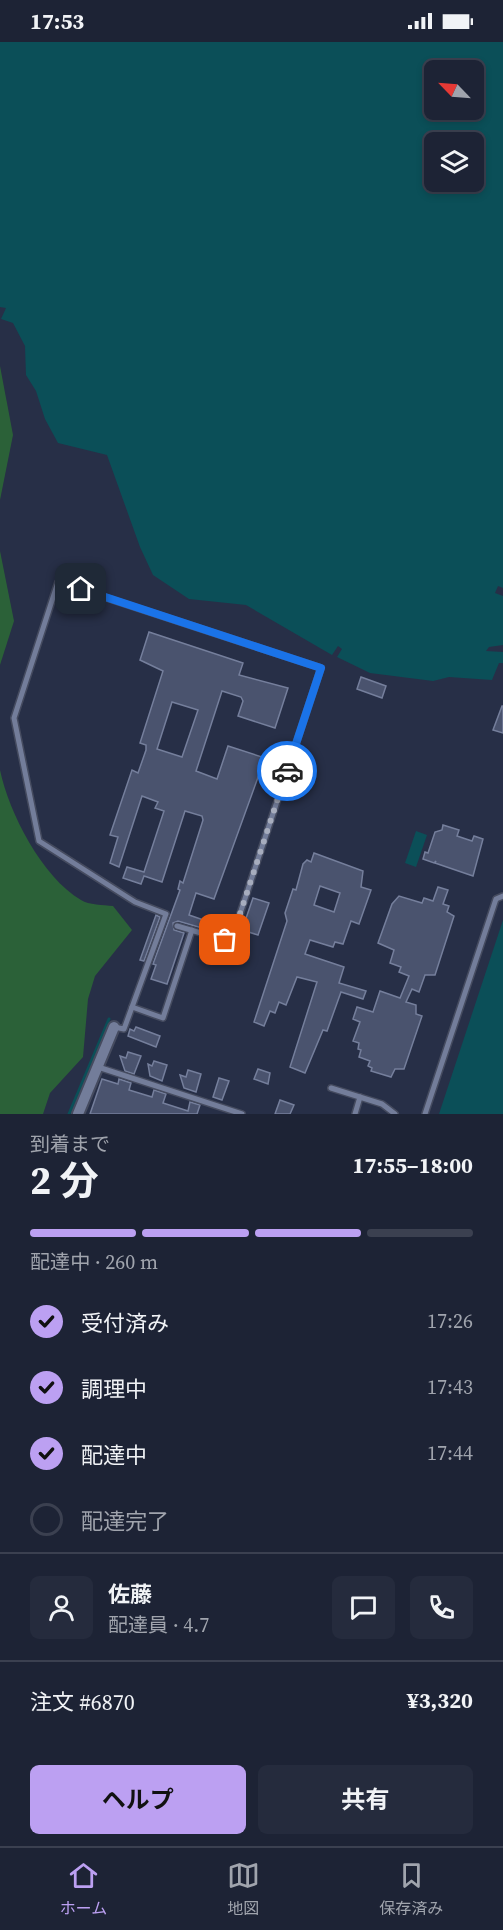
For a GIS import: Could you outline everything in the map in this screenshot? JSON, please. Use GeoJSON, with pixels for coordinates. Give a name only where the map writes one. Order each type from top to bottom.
{"type":"FeatureCollection","features":[{"type":"Feature","properties":{"kind":"street"},"geometry":{"type":"LineString","coordinates":[[78,1114],[114,1027]]}},
{"type":"Feature","properties":{"kind":"lane"},"geometry":{"type":"LineString","coordinates":[[114,1027],[124,1029],[166,914],[135,902],[39,841],[14,718],[58,582],[321,668],[233,935],[225,940],[177,926]]}},
{"type":"Feature","properties":{"kind":"lane"},"geometry":{"type":"LineString","coordinates":[[425,1114],[496,899],[503,896]]}},
{"type":"Feature","properties":{"kind":"lane"},"geometry":{"type":"LineString","coordinates":[[132,1007],[163,1018],[192,930]]}},
{"type":"Feature","properties":{"kind":"lane"},"geometry":{"type":"LineString","coordinates":[[98,1066],[242,1114]]}},
{"type":"Feature","properties":{"kind":"lane"},"geometry":{"type":"LineString","coordinates":[[331,1088],[382,1104],[395,1114]]}},
{"type":"Feature","properties":{"kind":"lane"},"geometry":{"type":"LineString","coordinates":[[355,1114],[360,1097]]}},
{"type":"Feature","properties":{"kind":"green space"},"geometry":{"type":"Polygon","coordinates":[[[0,366],[13,435],[0,500],[0,366]]]}},
{"type":"Feature","properties":{"kind":"green space"},"geometry":{"type":"Polygon","coordinates":[[[0,551],[14,621],[0,665],[0,551]]]}},
{"type":"Feature","properties":{"kind":"green space"},"geometry":{"type":"Polygon","coordinates":[[[0,770],[4,787],[19,824],[53,876],[84,902],[113,906],[132,930],[95,976],[88,999],[83,1057],[50,1093],[43,1114],[0,1114],[0,770]]]}},
{"type":"Feature","properties":{"kind":"shaded area"},"geometry":{"type":"Polygon","coordinates":[[[0,42],[503,42],[503,588],[498,586],[495,593],[503,596],[503,645],[489,647],[486,651],[503,652],[503,663],[499,663],[492,680],[449,677],[433,681],[370,673],[337,657],[342,649],[338,646],[332,655],[246,605],[189,599],[153,575],[140,547],[107,455],[58,443],[45,419],[36,391],[26,375],[25,346],[13,323],[1,319],[6,308],[0,307],[0,42]]]}},
{"type":"Feature","properties":{"kind":"shaded area"},"geometry":{"type":"Polygon","coordinates":[[[416,831],[427,835],[416,867],[405,863],[416,831]]]}},
{"type":"Feature","properties":{"kind":"shaded area"},"geometry":{"type":"Polygon","coordinates":[[[503,920],[503,1114],[439,1114],[503,920]]]}},
{"type":"Feature","properties":{"kind":"building"},"geometry":{"type":"Polygon","coordinates":[[[149,632],[243,663],[239,675],[288,688],[275,728],[238,716],[243,701],[241,697],[222,691],[196,771],[217,779],[228,746],[265,758],[214,899],[196,893],[189,915],[218,925],[216,932],[178,921],[173,923],[174,930],[184,933],[167,984],[151,979],[156,965],[153,964],[203,820],[202,816],[185,811],[162,882],[144,876],[141,884],[123,878],[127,867],[144,872],[164,811],[155,808],[158,802],[142,796],[119,867],[110,863],[118,837],[110,835],[132,770],[138,773],[146,750],[146,745],[140,743],[163,671],[140,660],[149,632]],[[172,702],[157,749],[182,757],[198,710],[172,702]]]}},
{"type":"Feature","properties":{"kind":"building"},"geometry":{"type":"Polygon","coordinates":[[[361,677],[386,686],[382,698],[357,689],[361,677]]]}},
{"type":"Feature","properties":{"kind":"building"},"geometry":{"type":"Polygon","coordinates":[[[503,706],[503,733],[493,730],[503,706]]]}},
{"type":"Feature","properties":{"kind":"building"},"geometry":{"type":"Polygon","coordinates":[[[443,825],[459,830],[457,836],[472,841],[474,836],[483,839],[473,876],[435,863],[436,861],[434,863],[423,859],[425,852],[428,853],[435,832],[442,830],[443,825]]]}},
{"type":"Feature","properties":{"kind":"building"},"geometry":{"type":"Polygon","coordinates":[[[314,853],[363,871],[361,887],[371,890],[359,924],[351,921],[343,944],[335,942],[333,947],[310,940],[305,954],[344,967],[339,983],[366,991],[363,999],[341,992],[327,1031],[323,1030],[305,1073],[290,1067],[317,982],[297,977],[286,1005],[279,1002],[275,1013],[270,1011],[264,1026],[254,1022],[287,921],[285,913],[293,889],[296,890],[303,864],[307,860],[311,862],[314,853]],[[320,886],[314,905],[334,912],[340,893],[320,886]]]}},
{"type":"Feature","properties":{"kind":"building"},"geometry":{"type":"Polygon","coordinates":[[[438,887],[448,890],[443,904],[449,906],[447,912],[454,916],[435,975],[425,975],[419,992],[412,989],[406,1002],[416,1005],[416,1014],[422,1016],[404,1069],[395,1069],[391,1077],[371,1071],[372,1068],[368,1066],[370,1061],[359,1057],[361,1050],[358,1049],[359,1043],[353,1041],[360,1022],[353,1019],[357,1007],[373,1012],[380,991],[400,998],[409,976],[399,972],[401,967],[390,963],[394,950],[378,943],[392,904],[399,896],[422,903],[424,898],[433,901],[438,887]]]}},
{"type":"Feature","properties":{"kind":"building"},"geometry":{"type":"Polygon","coordinates":[[[253,898],[269,903],[258,935],[242,930],[253,898]]]}},
{"type":"Feature","properties":{"kind":"building"},"geometry":{"type":"Polygon","coordinates":[[[156,915],[160,917],[144,961],[140,960],[156,915]]]}},
{"type":"Feature","properties":{"kind":"building"},"geometry":{"type":"Polygon","coordinates":[[[136,1027],[160,1036],[156,1047],[128,1036],[130,1029],[134,1031],[136,1027]]]}},
{"type":"Feature","properties":{"kind":"building"},"geometry":{"type":"Polygon","coordinates":[[[128,1052],[141,1056],[134,1074],[125,1071],[120,1056],[126,1058],[128,1052]]]}},
{"type":"Feature","properties":{"kind":"building"},"geometry":{"type":"Polygon","coordinates":[[[154,1061],[167,1065],[162,1081],[150,1076],[148,1064],[152,1066],[154,1061]]]}},
{"type":"Feature","properties":{"kind":"building"},"geometry":{"type":"Polygon","coordinates":[[[258,1069],[270,1073],[268,1084],[254,1079],[258,1069]]]}},
{"type":"Feature","properties":{"kind":"building"},"geometry":{"type":"Polygon","coordinates":[[[188,1070],[201,1074],[196,1092],[184,1088],[180,1075],[186,1077],[188,1070]]]}},
{"type":"Feature","properties":{"kind":"building"},"geometry":{"type":"Polygon","coordinates":[[[219,1078],[229,1081],[222,1100],[213,1097],[219,1078]]]}},
{"type":"Feature","properties":{"kind":"building"},"geometry":{"type":"Polygon","coordinates":[[[102,1079],[118,1084],[119,1079],[131,1083],[129,1090],[152,1097],[154,1090],[166,1094],[163,1103],[188,1111],[190,1102],[200,1105],[197,1114],[90,1114],[102,1079]]]}},
{"type":"Feature","properties":{"kind":"building"},"geometry":{"type":"Polygon","coordinates":[[[280,1100],[294,1105],[290,1114],[275,1114],[280,1100]]]}},
{"type":"Feature","properties":{"kind":"waterway"},"geometry":{"type":"LineString","coordinates":[[69,1114],[109,1019]]}},
{"type":"Feature","properties":{"kind":"way so far"},"geometry":{"type":"LineString","coordinates":[[225,940],[233,935],[287,771]]}},
{"type":"Feature","properties":{"kind":"route"},"geometry":{"type":"LineString","coordinates":[[81,589],[321,668],[287,771]]}}]}
